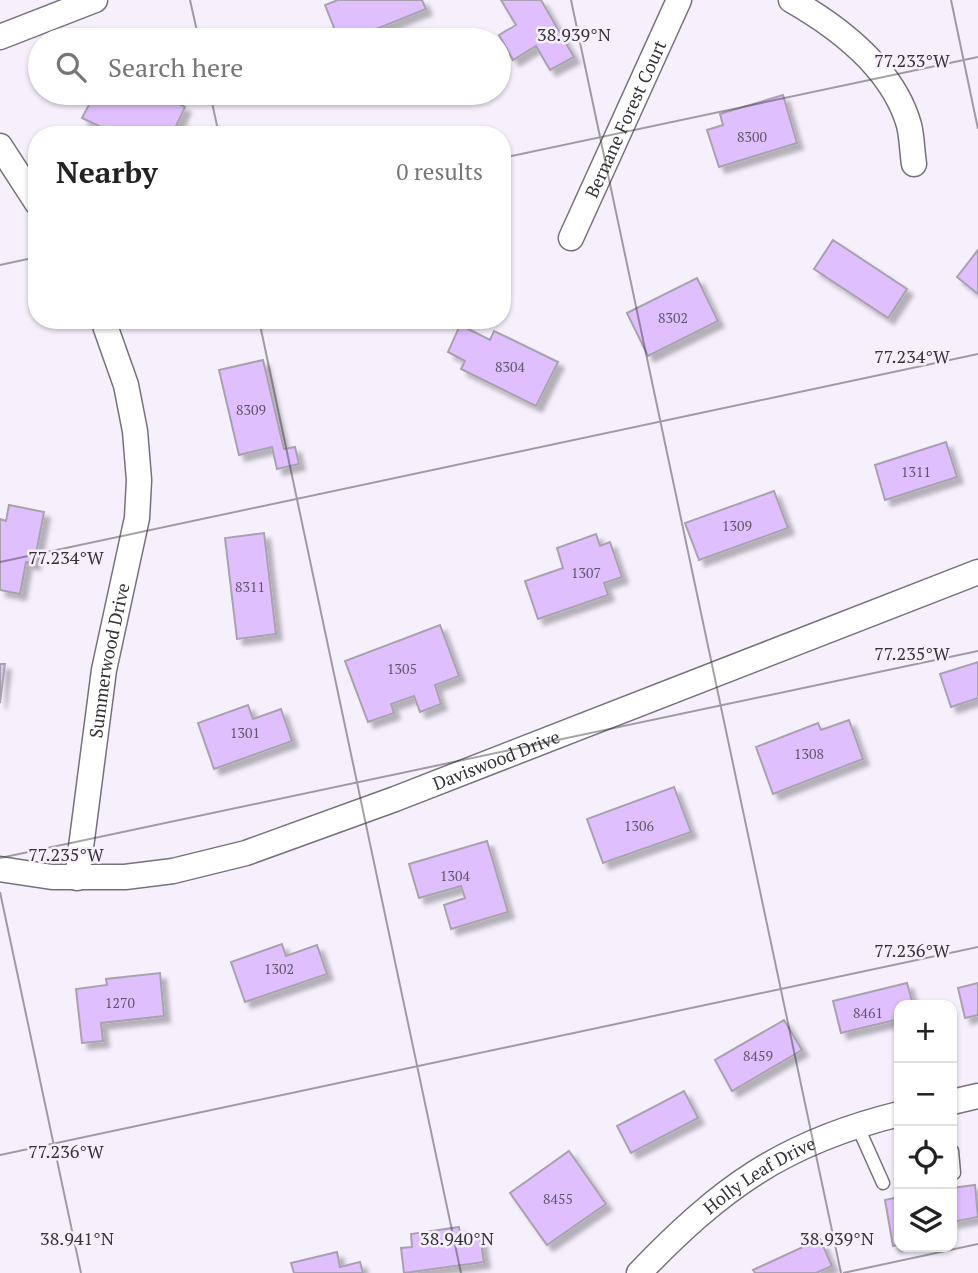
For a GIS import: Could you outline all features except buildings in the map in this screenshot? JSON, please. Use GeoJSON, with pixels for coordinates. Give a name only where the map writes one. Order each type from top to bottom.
{"type":"FeatureCollection","features":[{"type":"Feature","properties":{"kind":"street"},"geometry":{"type":"LineString","coordinates":[[0,37],[95,0]]}},
{"type":"Feature","properties":{"kind":"street","name":"Bernane Forest Court"},"geometry":{"type":"LineString","coordinates":[[571,238],[679,0]]}},
{"type":"Feature","properties":{"kind":"street"},"geometry":{"type":"LineString","coordinates":[[791,0],[862,52],[882,74],[898,98],[909,127],[914,164]]}},
{"type":"Feature","properties":{"kind":"street"},"geometry":{"type":"LineString","coordinates":[[0,146],[28,189]]}},
{"type":"Feature","properties":{"kind":"street","name":"Summerwood Drive"},"geometry":{"type":"LineString","coordinates":[[77,878],[104,670],[137,518],[139,480],[135,431],[126,384],[106,329]]}},
{"type":"Feature","properties":{"kind":"street","name":"Daviswood Drive"},"geometry":{"type":"LineString","coordinates":[[0,869],[77,878],[125,877],[173,871],[246,853],[395,799],[978,572]]}},
{"type":"Feature","properties":{"kind":"street"},"geometry":{"type":"LineString","coordinates":[[957,1101],[978,1096]]}},
{"type":"Feature","properties":{"kind":"street","name":"Holly Leaf Drive"},"geometry":{"type":"LineString","coordinates":[[639,1273],[702,1212],[737,1183],[769,1162],[814,1140],[857,1124],[894,1115]]}},
{"type":"Feature","properties":{"kind":"lane"},"geometry":{"type":"LineString","coordinates":[[857,1124],[883,1182]]}}]}
